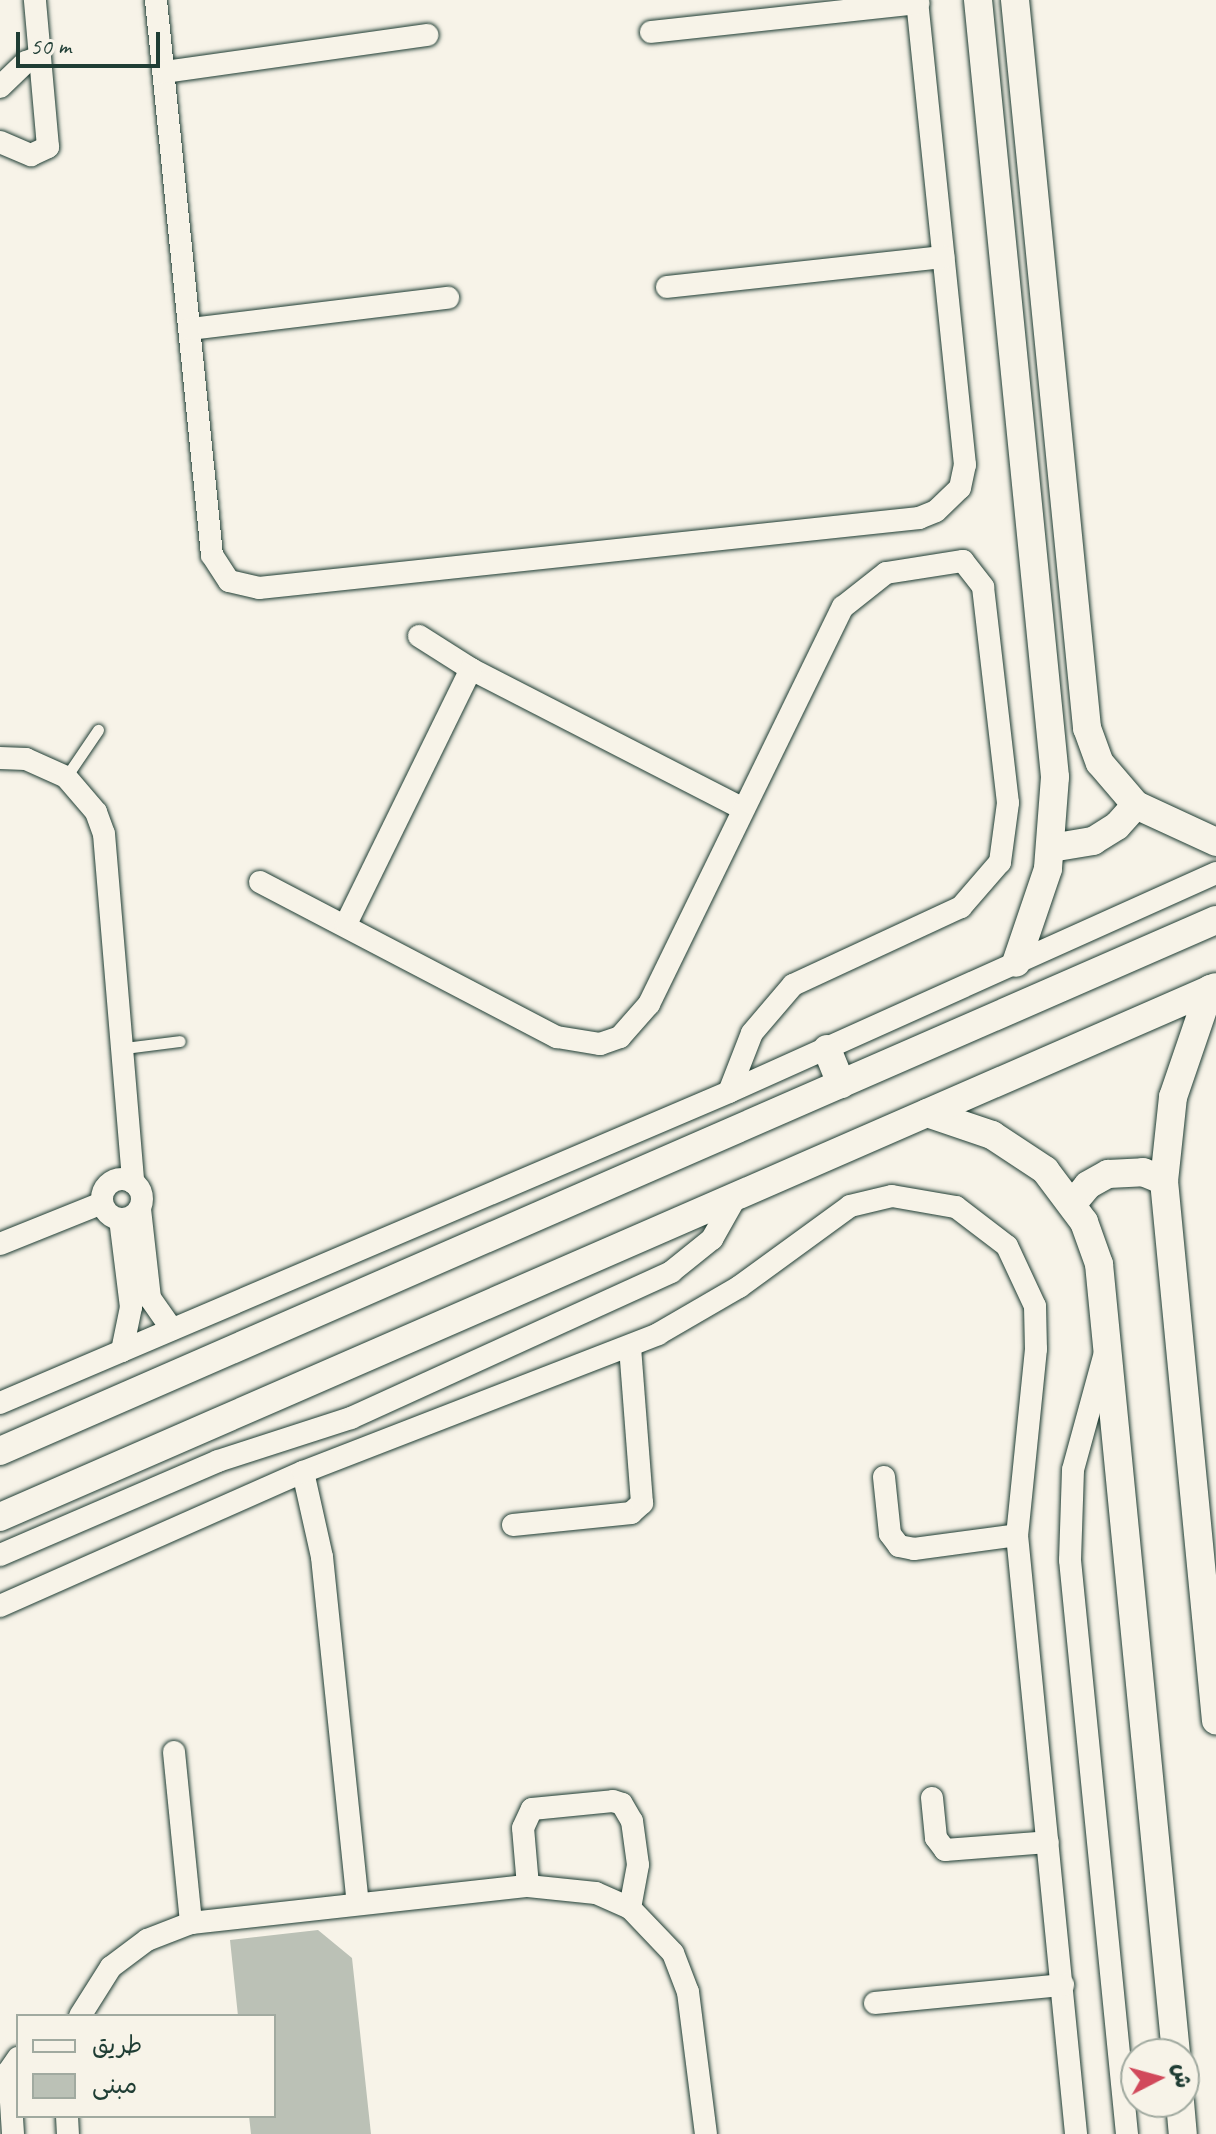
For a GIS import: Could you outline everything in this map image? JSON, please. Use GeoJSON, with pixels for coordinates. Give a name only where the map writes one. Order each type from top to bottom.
{"type":"FeatureCollection","features":[{"type":"Feature","properties":{"kind":"street"},"geometry":{"type":"LineString","coordinates":[[0,142],[38,156],[48,147],[35,0]]}},
{"type":"Feature","properties":{"kind":"street"},"geometry":{"type":"LineString","coordinates":[[156,0],[212,555],[229,581],[259,588],[919,518],[936,511],[960,488],[965,465],[918,2],[651,32]]}},
{"type":"Feature","properties":{"kind":"street"},"geometry":{"type":"LineString","coordinates":[[978,0],[1053,747],[1051,848],[1040,901],[1016,963]]}},
{"type":"Feature","properties":{"kind":"street"},"geometry":{"type":"LineString","coordinates":[[1015,0],[1084,709],[1100,763],[1136,805],[1216,842]]}},
{"type":"Feature","properties":{"kind":"street"},"geometry":{"type":"LineString","coordinates":[[164,72],[427,35]]}},
{"type":"Feature","properties":{"kind":"street"},"geometry":{"type":"LineString","coordinates":[[0,87],[26,62],[40,57]]}},
{"type":"Feature","properties":{"kind":"street"},"geometry":{"type":"LineString","coordinates":[[667,287],[943,257]]}},
{"type":"Feature","properties":{"kind":"street"},"geometry":{"type":"LineString","coordinates":[[190,329],[448,298]]}},
{"type":"Feature","properties":{"kind":"street"},"geometry":{"type":"LineString","coordinates":[[260,882],[346,924],[557,1037],[600,1044],[637,1023],[852,596],[886,573],[952,559],[972,567],[983,587],[1008,803],[1007,843],[1000,862],[961,907],[793,985],[752,1033],[729,1092]]}},
{"type":"Feature","properties":{"kind":"street"},"geometry":{"type":"LineString","coordinates":[[419,636],[471,669],[743,809]]}},
{"type":"Feature","properties":{"kind":"street"},"geometry":{"type":"LineString","coordinates":[[346,924],[471,669]]}},
{"type":"Feature","properties":{"kind":"street"},"geometry":{"type":"LineString","coordinates":[[0,758],[26,759],[66,777],[96,812],[104,834],[133,1183],[142,1195],[130,1214],[131,1307],[122,1351]]}},
{"type":"Feature","properties":{"kind":"street"},"geometry":{"type":"LineString","coordinates":[[1051,848],[1093,841],[1117,826],[1136,805]]}},
{"type":"Feature","properties":{"kind":"street"},"geometry":{"type":"LineString","coordinates":[[0,1403],[729,1092],[1216,873]]}},
{"type":"Feature","properties":{"kind":"street"},"geometry":{"type":"LineString","coordinates":[[0,1451],[1216,920]]}},
{"type":"Feature","properties":{"kind":"street"},"geometry":{"type":"LineString","coordinates":[[0,1517],[1213,988]]}},
{"type":"Feature","properties":{"kind":"street"},"geometry":{"type":"LineString","coordinates":[[1213,988],[1173,1097],[1164,1181],[1216,1721]]}},
{"type":"Feature","properties":{"kind":"street"},"geometry":{"type":"LineString","coordinates":[[827,1049],[841,1084]]}},
{"type":"Feature","properties":{"kind":"street"},"geometry":{"type":"LineString","coordinates":[[927,1113],[1010,1145],[1045,1170],[1073,1203],[1099,1264],[1109,1341],[1174,2038]]}},
{"type":"Feature","properties":{"kind":"street"},"geometry":{"type":"LineString","coordinates":[[1073,1203],[1088,1185],[1108,1174],[1131,1170],[1164,1181]]}},
{"type":"Feature","properties":{"kind":"street"},"geometry":{"type":"LineString","coordinates":[[102,1203],[108,1185],[116,1180],[133,1183]]}},
{"type":"Feature","properties":{"kind":"street"},"geometry":{"type":"LineString","coordinates":[[0,1555],[218,1461],[351,1418],[671,1272],[712,1239],[738,1193]]}},
{"type":"Feature","properties":{"kind":"street"},"geometry":{"type":"LineString","coordinates":[[0,1606],[303,1472],[630,1347],[739,1287],[850,1206],[892,1196],[956,1207],[1007,1246],[1035,1306],[1036,1349],[1017,1535],[1076,2134]]}},
{"type":"Feature","properties":{"kind":"street"},"geometry":{"type":"LineString","coordinates":[[0,1244],[102,1203],[130,1214]]}},
{"type":"Feature","properties":{"kind":"street"},"geometry":{"type":"LineString","coordinates":[[130,1214],[150,1298],[172,1329]]}},
{"type":"Feature","properties":{"kind":"street"},"geometry":{"type":"LineString","coordinates":[[1109,1341],[1078,1441],[1070,1560],[1127,2134]]}},
{"type":"Feature","properties":{"kind":"street"},"geometry":{"type":"LineString","coordinates":[[513,1525],[631,1513],[642,1503],[630,1347]]}},
{"type":"Feature","properties":{"kind":"street"},"geometry":{"type":"LineString","coordinates":[[303,1472],[322,1557],[358,1903]]}},
{"type":"Feature","properties":{"kind":"street"},"geometry":{"type":"LineString","coordinates":[[884,1477],[890,1534],[899,1546],[914,1549],[1017,1535]]}},
{"type":"Feature","properties":{"kind":"street"},"geometry":{"type":"LineString","coordinates":[[174,1752],[191,1923]]}},
{"type":"Feature","properties":{"kind":"street"},"geometry":{"type":"LineString","coordinates":[[932,1798],[936,1838],[945,1850],[1048,1842]]}},
{"type":"Feature","properties":{"kind":"street"},"geometry":{"type":"LineString","coordinates":[[528,1886],[523,1828],[532,1809],[613,1801],[629,1811],[632,1821],[638,1865],[630,1908]]}},
{"type":"Feature","properties":{"kind":"street"},"geometry":{"type":"LineString","coordinates":[[81,2014],[111,1967],[147,1940],[191,1923],[528,1886],[596,1893],[630,1908],[673,1953],[688,1992],[706,2134]]}},
{"type":"Feature","properties":{"kind":"street"},"geometry":{"type":"LineString","coordinates":[[875,2003],[1063,1985]]}},
{"type":"Feature","properties":{"kind":"street"},"geometry":{"type":"LineString","coordinates":[[13,2134],[9,2071],[16,2061]]}},
{"type":"Feature","properties":{"kind":"lane"},"geometry":{"type":"LineString","coordinates":[[66,777],[98,730]]}},
{"type":"Feature","properties":{"kind":"lane"},"geometry":{"type":"LineString","coordinates":[[124,1048],[180,1041]]}},
{"type":"Feature","properties":{"kind":"building"},"geometry":{"type":"Polygon","coordinates":[[[318,1930],[352,1958],[371,2134],[251,2134],[249,2118],[276,2118],[276,2014],[238,2014],[230,1940],[318,1930]]]}}]}
